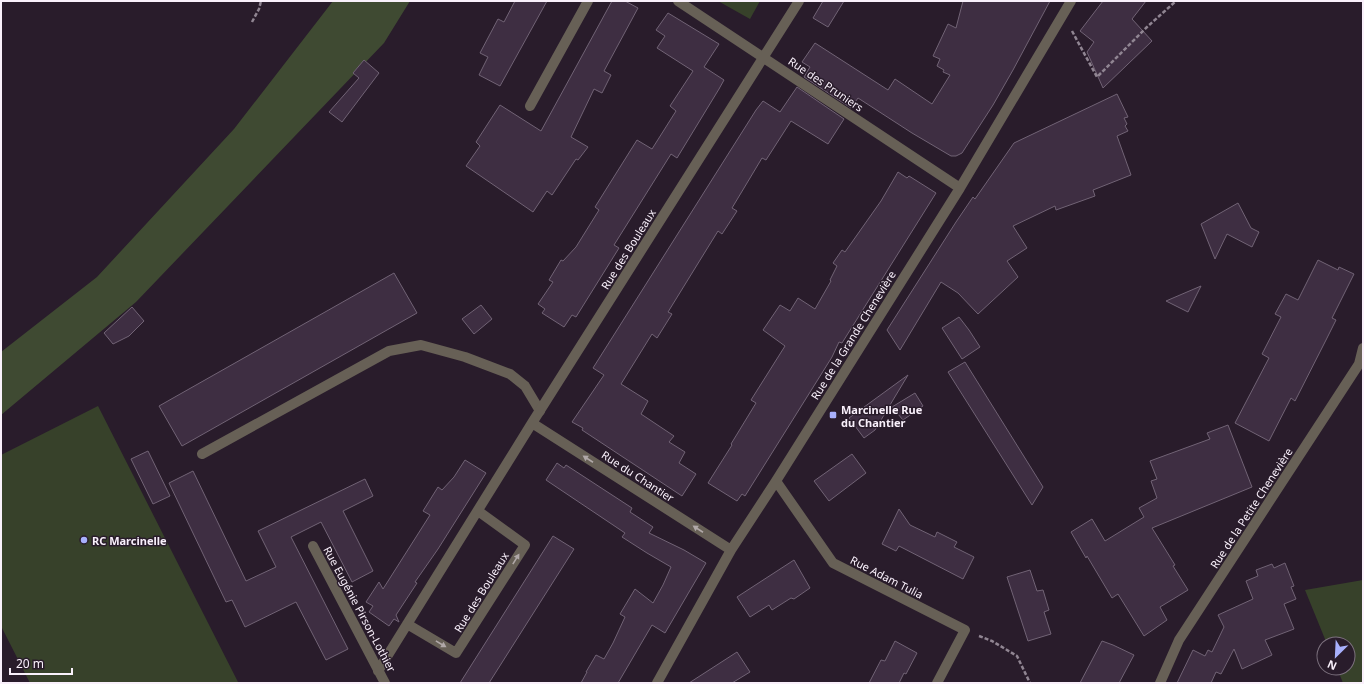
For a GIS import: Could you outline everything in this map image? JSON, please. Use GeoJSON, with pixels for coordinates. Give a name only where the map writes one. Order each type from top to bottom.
{"type":"FeatureCollection","features":[{"type":"Feature","properties":{"kind":"street"},"geometry":{"type":"LineString","coordinates":[[530,106],[588,1]]}},
{"type":"Feature","properties":{"kind":"street","name":"Rue des Pruniers"},"geometry":{"type":"LineString","coordinates":[[678,1],[960,188]]}},
{"type":"Feature","properties":{"kind":"street","name":"Rue des Bouleaux"},"geometry":{"type":"LineString","coordinates":[[378,671],[532,423],[799,1]]}},
{"type":"Feature","properties":{"kind":"street","name":"Rue de la Grande Chenevière"},"geometry":{"type":"LineString","coordinates":[[657,683],[731,550],[960,188],[1070,1]]}},
{"type":"Feature","properties":{"kind":"street"},"geometry":{"type":"LineString","coordinates":[[202,454],[389,351],[421,346],[465,357],[510,374],[525,386],[540,411]]}},
{"type":"Feature","properties":{"kind":"street","name":"Rue de la Petite Chenevière"},"geometry":{"type":"LineString","coordinates":[[1160,683],[1179,640],[1361,363],[1363,348]]}},
{"type":"Feature","properties":{"kind":"street","name":"Rue du Chantier"},"geometry":{"type":"LineString","coordinates":[[532,423],[731,550]]}},
{"type":"Feature","properties":{"kind":"street","name":"Rue Adam Tulia"},"geometry":{"type":"LineString","coordinates":[[776,481],[833,563],[965,630]]}},
{"type":"Feature","properties":{"kind":"street","name":"Rue des Bouleaux"},"geometry":{"type":"LineString","coordinates":[[407,624],[456,653],[525,545],[478,510]]}},
{"type":"Feature","properties":{"kind":"street","name":"Rue Eugénie Pirson-Lothier"},"geometry":{"type":"LineString","coordinates":[[313,546],[385,683]]}},
{"type":"Feature","properties":{"kind":"street"},"geometry":{"type":"LineString","coordinates":[[937,683],[965,630]]}},
{"type":"Feature","properties":{"kind":"path"},"geometry":{"type":"LineString","coordinates":[[252,22],[259,9],[261,1]]}},
{"type":"Feature","properties":{"kind":"path"},"geometry":{"type":"LineString","coordinates":[[1063,14],[1097,77],[1147,27],[1176,1]]}},
{"type":"Feature","properties":{"kind":"path"},"geometry":{"type":"LineString","coordinates":[[965,630],[992,641],[1017,656],[1030,683]]}},
{"type":"Feature","properties":{"kind":"green space"},"geometry":{"type":"Polygon","coordinates":[[[333,1],[410,1],[384,43],[136,302],[1,415],[1,352],[97,277],[234,129],[333,1]]]}},
{"type":"Feature","properties":{"kind":"green space"},"geometry":{"type":"Polygon","coordinates":[[[718,1],[760,1],[750,19],[718,1]]]}},
{"type":"Feature","properties":{"kind":"green space","name":"RC Marcinelle"},"geometry":{"type":"Polygon","coordinates":[[[98,406],[238,682],[30,683],[1,626],[1,455],[98,406]]]}},
{"type":"Feature","properties":{"kind":"green space"},"geometry":{"type":"Polygon","coordinates":[[[1363,580],[1363,683],[1343,683],[1340,676],[1356,676],[1356,636],[1324,636],[1305,590],[1363,580]]]}},
{"type":"Feature","properties":{"kind":"building"},"geometry":{"type":"Polygon","coordinates":[[[515,1],[547,1],[500,86],[479,75],[488,57],[480,53],[498,19],[504,22],[515,1]]]}},
{"type":"Feature","properties":{"kind":"building"},"geometry":{"type":"Polygon","coordinates":[[[612,1],[625,1],[638,8],[604,71],[611,75],[602,93],[594,89],[571,137],[588,147],[578,160],[576,159],[552,195],[547,191],[533,212],[466,166],[480,146],[476,142],[500,105],[541,131],[612,1]]]}},
{"type":"Feature","properties":{"kind":"building"},"geometry":{"type":"Polygon","coordinates":[[[823,1],[844,1],[828,27],[813,18],[823,1]]]}},
{"type":"Feature","properties":{"kind":"building"},"geometry":{"type":"Polygon","coordinates":[[[963,1],[1050,1],[993,105],[962,153],[956,156],[951,156],[912,133],[858,98],[851,108],[804,77],[810,67],[802,62],[815,43],[888,90],[895,79],[932,104],[950,75],[943,72],[944,70],[937,66],[940,59],[933,56],[948,24],[956,28],[963,1]]]}},
{"type":"Feature","properties":{"kind":"building"},"geometry":{"type":"Polygon","coordinates":[[[1103,1],[1146,1],[1132,19],[1152,41],[1103,88],[1087,52],[1094,42],[1080,31],[1103,1]]]}},
{"type":"Feature","properties":{"kind":"building"},"geometry":{"type":"Polygon","coordinates":[[[668,13],[719,44],[704,67],[724,80],[677,158],[671,154],[614,245],[619,248],[576,317],[572,315],[564,327],[542,313],[545,309],[538,304],[553,282],[549,280],[561,260],[563,261],[576,247],[599,210],[595,207],[637,140],[652,149],[676,111],[670,106],[693,71],[657,48],[665,36],[656,30],[668,13]]]}},
{"type":"Feature","properties":{"kind":"building"},"geometry":{"type":"Polygon","coordinates":[[[364,60],[379,73],[342,122],[329,112],[359,78],[353,73],[364,60]]]}},
{"type":"Feature","properties":{"kind":"building"},"geometry":{"type":"Polygon","coordinates":[[[797,87],[844,119],[828,144],[791,121],[766,160],[762,158],[732,208],[737,211],[722,234],[718,231],[668,312],[672,314],[657,338],[652,334],[621,384],[648,401],[641,414],[674,436],[669,442],[685,452],[679,463],[696,474],[682,496],[572,422],[604,375],[593,368],[756,110],[763,101],[780,112],[797,87]]]}},
{"type":"Feature","properties":{"kind":"building"},"geometry":{"type":"Polygon","coordinates":[[[1117,94],[1128,117],[1124,118],[1127,124],[1125,126],[1128,131],[1117,136],[1131,175],[1093,190],[1095,196],[1056,210],[1055,206],[1013,226],[1027,248],[1007,261],[1018,277],[978,314],[958,293],[941,282],[900,350],[887,330],[956,222],[973,197],[975,199],[1014,143],[1117,94]]]}},
{"type":"Feature","properties":{"kind":"building"},"geometry":{"type":"Polygon","coordinates":[[[898,172],[907,178],[909,176],[936,193],[842,343],[839,342],[832,357],[745,496],[742,494],[737,501],[708,483],[756,403],[751,400],[785,346],[763,330],[780,305],[790,311],[798,298],[815,309],[831,281],[830,280],[837,266],[833,263],[842,250],[845,252],[881,201],[898,172]]]}},
{"type":"Feature","properties":{"kind":"building"},"geometry":{"type":"Polygon","coordinates":[[[1238,203],[1251,228],[1259,232],[1252,247],[1227,234],[1215,259],[1201,224],[1238,203]]]}},
{"type":"Feature","properties":{"kind":"building"},"geometry":{"type":"Polygon","coordinates":[[[1318,260],[1338,270],[1339,267],[1354,274],[1332,318],[1336,320],[1295,401],[1291,398],[1269,441],[1235,423],[1269,358],[1262,354],[1281,317],[1275,314],[1286,294],[1298,300],[1318,260]]]}},
{"type":"Feature","properties":{"kind":"building"},"geometry":{"type":"Polygon","coordinates":[[[394,273],[417,313],[182,446],[159,406],[394,273]]]}},
{"type":"Feature","properties":{"kind":"building"},"geometry":{"type":"Polygon","coordinates":[[[1201,286],[1188,312],[1166,301],[1201,286]]]}},
{"type":"Feature","properties":{"kind":"building"},"geometry":{"type":"Polygon","coordinates":[[[481,305],[492,319],[474,334],[462,319],[481,305]]]}},
{"type":"Feature","properties":{"kind":"building"},"geometry":{"type":"Polygon","coordinates":[[[132,307],[144,321],[129,336],[113,344],[104,333],[132,307]]]}},
{"type":"Feature","properties":{"kind":"building"},"geometry":{"type":"Polygon","coordinates":[[[959,317],[980,347],[962,359],[942,328],[959,317]]]}},
{"type":"Feature","properties":{"kind":"building"},"geometry":{"type":"Polygon","coordinates":[[[965,362],[1043,487],[1032,505],[948,372],[965,362]]]}},
{"type":"Feature","properties":{"kind":"building"},"geometry":{"type":"Polygon","coordinates":[[[908,375],[875,430],[864,438],[849,418],[908,375]]]}},
{"type":"Feature","properties":{"kind":"building"},"geometry":{"type":"Polygon","coordinates":[[[915,393],[923,406],[903,420],[892,407],[915,393]]]}},
{"type":"Feature","properties":{"kind":"building"},"geometry":{"type":"Polygon","coordinates":[[[1228,425],[1252,487],[1152,528],[1175,565],[1173,566],[1188,590],[1160,607],[1167,620],[1144,636],[1118,594],[1112,598],[1071,532],[1092,519],[1105,541],[1144,517],[1139,508],[1157,498],[1151,481],[1157,479],[1150,461],[1210,439],[1207,433],[1228,425]]]}},
{"type":"Feature","properties":{"kind":"building"},"geometry":{"type":"Polygon","coordinates":[[[148,451],[170,496],[153,504],[131,459],[148,451]]]}},
{"type":"Feature","properties":{"kind":"building"},"geometry":{"type":"Polygon","coordinates":[[[852,454],[866,473],[829,501],[814,481],[852,454]]]}},
{"type":"Feature","properties":{"kind":"building"},"geometry":{"type":"Polygon","coordinates":[[[465,460],[486,473],[438,549],[415,582],[417,583],[396,615],[399,622],[394,619],[389,626],[369,612],[373,606],[366,602],[379,582],[383,589],[430,515],[423,511],[438,487],[442,490],[454,477],[465,460]]]}},
{"type":"Feature","properties":{"kind":"building"},"geometry":{"type":"Polygon","coordinates":[[[557,463],[564,468],[566,465],[632,508],[630,512],[653,527],[649,533],[684,550],[706,563],[665,633],[652,625],[618,683],[581,683],[596,655],[604,659],[625,617],[620,614],[635,589],[653,603],[671,567],[622,537],[625,533],[546,480],[557,463]]]}},
{"type":"Feature","properties":{"kind":"building"},"geometry":{"type":"Polygon","coordinates":[[[193,471],[246,581],[276,567],[258,531],[365,479],[373,496],[343,511],[373,571],[352,582],[321,522],[291,537],[348,649],[326,660],[296,602],[245,627],[232,600],[226,602],[169,483],[193,471]]]}},
{"type":"Feature","properties":{"kind":"building"},"geometry":{"type":"Polygon","coordinates":[[[899,509],[910,525],[935,537],[937,532],[957,542],[954,547],[974,557],[963,579],[899,546],[896,551],[882,544],[899,509]]]}},
{"type":"Feature","properties":{"kind":"building"},"geometry":{"type":"Polygon","coordinates":[[[553,536],[574,549],[489,683],[460,683],[553,536]]]}},
{"type":"Feature","properties":{"kind":"building"},"geometry":{"type":"Polygon","coordinates":[[[794,560],[810,588],[794,599],[791,598],[772,610],[769,605],[750,617],[737,597],[794,560]]]}},
{"type":"Feature","properties":{"kind":"building"},"geometry":{"type":"Polygon","coordinates":[[[1285,563],[1294,586],[1291,587],[1296,599],[1284,604],[1294,629],[1265,640],[1272,655],[1242,669],[1234,649],[1221,674],[1216,672],[1211,683],[1177,683],[1193,650],[1205,656],[1208,650],[1212,652],[1224,627],[1218,615],[1253,599],[1246,581],[1258,576],[1256,570],[1272,564],[1274,568],[1285,563]]]}},
{"type":"Feature","properties":{"kind":"building"},"geometry":{"type":"Polygon","coordinates":[[[1030,570],[1037,591],[1043,590],[1049,610],[1044,612],[1051,634],[1028,641],[1007,577],[1030,570]]]}},
{"type":"Feature","properties":{"kind":"building"},"geometry":{"type":"Polygon","coordinates":[[[895,641],[917,653],[906,674],[904,673],[899,683],[869,683],[881,660],[885,661],[895,641]]]}},
{"type":"Feature","properties":{"kind":"building"},"geometry":{"type":"Polygon","coordinates":[[[1102,641],[1134,655],[1119,683],[1080,683],[1102,641]]]}},
{"type":"Feature","properties":{"kind":"building"},"geometry":{"type":"Polygon","coordinates":[[[737,652],[750,672],[732,683],[689,683],[737,652]]]}},
{"type":"Feature","properties":{"kind":"place","name":"Marcinelle Rue du Chantier"},"geometry":{"type":"Point","coordinates":[833,415]}},
{"type":"Feature","properties":{"kind":"place","name":"RC Marcinelle"},"geometry":{"type":"Point","coordinates":[84,540]}}]}
